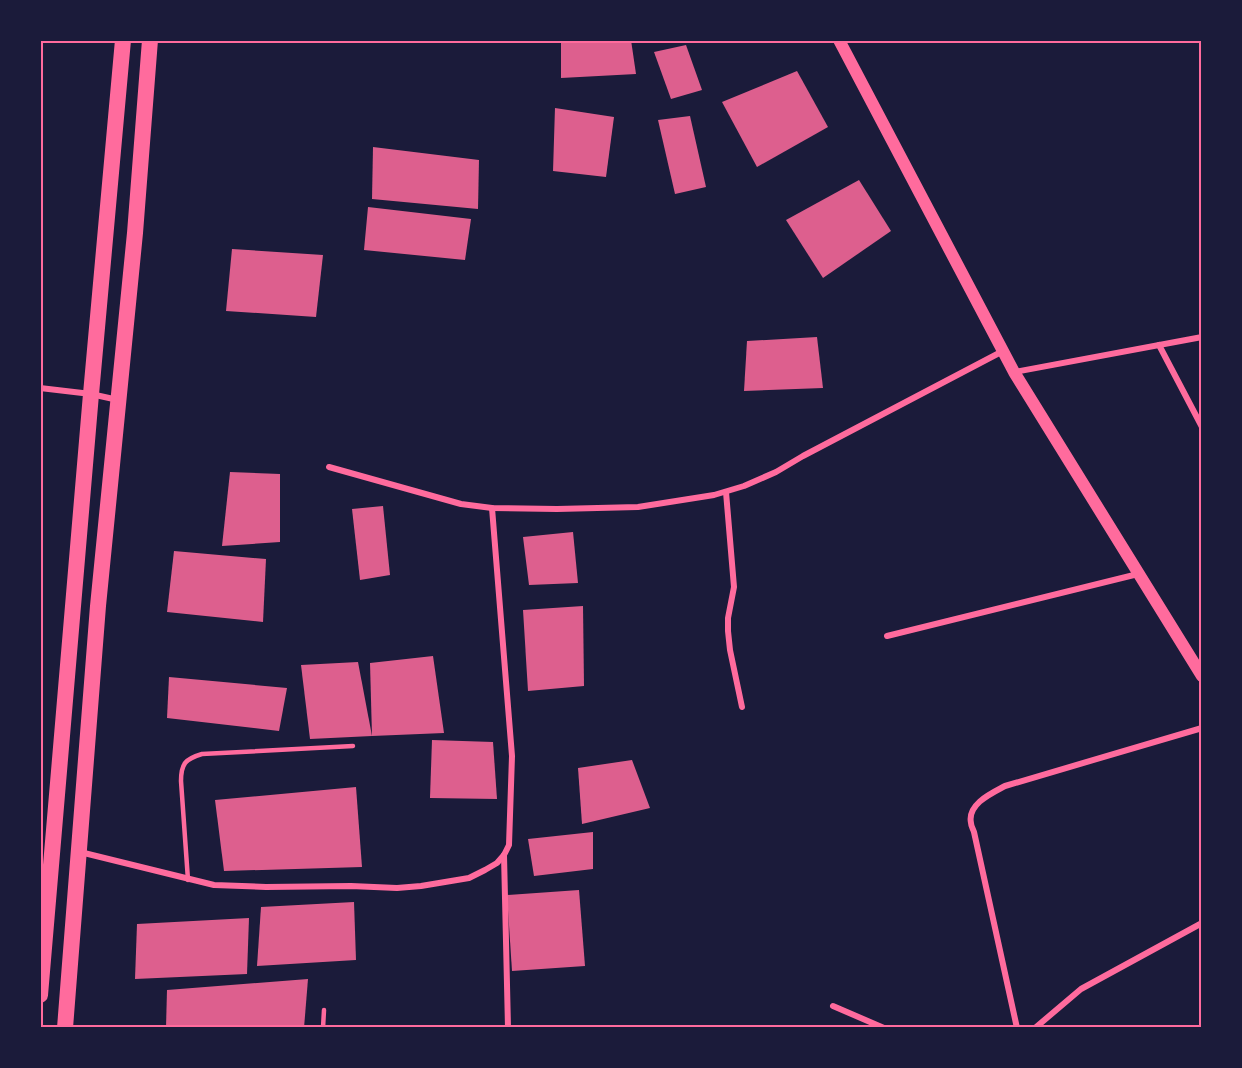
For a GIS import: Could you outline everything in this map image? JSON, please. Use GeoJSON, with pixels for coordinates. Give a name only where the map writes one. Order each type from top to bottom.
{"type":"FeatureCollection","features":[{"type":"Feature","properties":{"kind":"highway"},"geometry":{"type":"LineString","coordinates":[[40,995],[123,40]]}},
{"type":"Feature","properties":{"kind":"highway"},"geometry":{"type":"LineString","coordinates":[[65,1028],[98,606],[135,233],[150,40]]}},
{"type":"Feature","properties":{"kind":"main road"},"geometry":{"type":"LineString","coordinates":[[843,41],[1014,372],[1202,676]]}},
{"type":"Feature","properties":{"kind":"street"},"geometry":{"type":"LineString","coordinates":[[1014,372],[1202,337]]}},
{"type":"Feature","properties":{"kind":"street"},"geometry":{"type":"LineString","coordinates":[[1159,345],[1202,427]]}},
{"type":"Feature","properties":{"kind":"street"},"geometry":{"type":"LineString","coordinates":[[329,467],[461,504],[492,508],[638,507],[714,495],[744,486],[776,472],[1003,351]]}},
{"type":"Feature","properties":{"kind":"street"},"geometry":{"type":"LineString","coordinates":[[40,388],[119,400]]}},
{"type":"Feature","properties":{"kind":"street"},"geometry":{"type":"LineString","coordinates":[[726,492],[734,587],[728,618],[728,632],[742,707]]}},
{"type":"Feature","properties":{"kind":"street"},"geometry":{"type":"LineString","coordinates":[[80,852],[214,885],[398,888],[469,878],[497,863],[509,845],[512,756],[492,508]]}},
{"type":"Feature","properties":{"kind":"street"},"geometry":{"type":"LineString","coordinates":[[887,636],[1138,574]]}},
{"type":"Feature","properties":{"kind":"street"},"geometry":{"type":"LineString","coordinates":[[1017,1028],[970,821],[974,808],[986,797],[1005,786],[1202,728]]}},
{"type":"Feature","properties":{"kind":"street"},"geometry":{"type":"LineString","coordinates":[[504,855],[508,1028]]}},
{"type":"Feature","properties":{"kind":"street"},"geometry":{"type":"LineString","coordinates":[[1035,1028],[1081,989],[1202,923]]}},
{"type":"Feature","properties":{"kind":"street"},"geometry":{"type":"LineString","coordinates":[[833,1006],[884,1028]]}},
{"type":"Feature","properties":{"kind":"lane"},"geometry":{"type":"LineString","coordinates":[[188,880],[181,782],[181,770],[187,761],[202,754],[353,746]]}},
{"type":"Feature","properties":{"kind":"lane"},"geometry":{"type":"LineString","coordinates":[[322,1028],[324,1010]]}},
{"type":"Feature","properties":{"kind":"building"},"geometry":{"type":"Polygon","coordinates":[[[561,40],[631,40],[636,74],[561,78],[561,40]]]}},
{"type":"Feature","properties":{"kind":"building"},"geometry":{"type":"Polygon","coordinates":[[[686,45],[702,90],[671,99],[654,52],[686,45]]]}},
{"type":"Feature","properties":{"kind":"building"},"geometry":{"type":"Polygon","coordinates":[[[797,71],[828,127],[757,167],[722,102],[797,71]]]}},
{"type":"Feature","properties":{"kind":"building"},"geometry":{"type":"Polygon","coordinates":[[[555,108],[614,117],[606,177],[553,171],[555,108]]]}},
{"type":"Feature","properties":{"kind":"building"},"geometry":{"type":"Polygon","coordinates":[[[690,116],[706,187],[675,194],[658,120],[690,116]]]}},
{"type":"Feature","properties":{"kind":"building"},"geometry":{"type":"Polygon","coordinates":[[[373,147],[479,160],[478,209],[372,199],[373,147]]]}},
{"type":"Feature","properties":{"kind":"building"},"geometry":{"type":"Polygon","coordinates":[[[859,180],[891,231],[823,278],[786,220],[859,180]]]}},
{"type":"Feature","properties":{"kind":"building"},"geometry":{"type":"Polygon","coordinates":[[[368,207],[471,219],[465,260],[364,250],[368,207]]]}},
{"type":"Feature","properties":{"kind":"building"},"geometry":{"type":"Polygon","coordinates":[[[232,249],[323,255],[316,317],[226,311],[232,249]]]}},
{"type":"Feature","properties":{"kind":"building"},"geometry":{"type":"Polygon","coordinates":[[[817,337],[823,388],[744,391],[747,341],[817,337]]]}},
{"type":"Feature","properties":{"kind":"building"},"geometry":{"type":"Polygon","coordinates":[[[230,472],[280,474],[280,542],[222,546],[230,472]]]}},
{"type":"Feature","properties":{"kind":"building"},"geometry":{"type":"Polygon","coordinates":[[[383,506],[390,575],[360,580],[352,509],[383,506]]]}},
{"type":"Feature","properties":{"kind":"building"},"geometry":{"type":"Polygon","coordinates":[[[573,532],[578,583],[529,585],[523,537],[573,532]]]}},
{"type":"Feature","properties":{"kind":"building"},"geometry":{"type":"Polygon","coordinates":[[[174,551],[266,559],[263,622],[167,612],[174,551]]]}},
{"type":"Feature","properties":{"kind":"building"},"geometry":{"type":"Polygon","coordinates":[[[583,606],[584,686],[528,691],[523,610],[583,606]]]}},
{"type":"Feature","properties":{"kind":"building"},"geometry":{"type":"Polygon","coordinates":[[[433,656],[444,733],[372,736],[370,663],[433,656]]]}},
{"type":"Feature","properties":{"kind":"building"},"geometry":{"type":"Polygon","coordinates":[[[358,662],[372,736],[310,739],[301,665],[358,662]]]}},
{"type":"Feature","properties":{"kind":"building"},"geometry":{"type":"Polygon","coordinates":[[[169,677],[287,688],[279,731],[167,718],[169,677]]]}},
{"type":"Feature","properties":{"kind":"building"},"geometry":{"type":"Polygon","coordinates":[[[432,740],[493,742],[497,799],[430,798],[432,740]]]}},
{"type":"Feature","properties":{"kind":"building"},"geometry":{"type":"Polygon","coordinates":[[[632,760],[650,808],[582,824],[578,768],[632,760]]]}},
{"type":"Feature","properties":{"kind":"building"},"geometry":{"type":"Polygon","coordinates":[[[356,787],[362,867],[224,871],[215,800],[356,787]]]}},
{"type":"Feature","properties":{"kind":"building"},"geometry":{"type":"Polygon","coordinates":[[[593,832],[593,869],[534,876],[528,839],[593,832]]]}},
{"type":"Feature","properties":{"kind":"building"},"geometry":{"type":"Polygon","coordinates":[[[579,890],[585,966],[512,971],[507,895],[579,890]]]}},
{"type":"Feature","properties":{"kind":"building"},"geometry":{"type":"Polygon","coordinates":[[[354,902],[356,960],[257,966],[261,907],[354,902]]]}},
{"type":"Feature","properties":{"kind":"building"},"geometry":{"type":"Polygon","coordinates":[[[249,918],[247,974],[135,979],[137,924],[249,918]]]}},
{"type":"Feature","properties":{"kind":"building"},"geometry":{"type":"Polygon","coordinates":[[[308,979],[304,1028],[166,1028],[167,990],[308,979]]]}}]}
